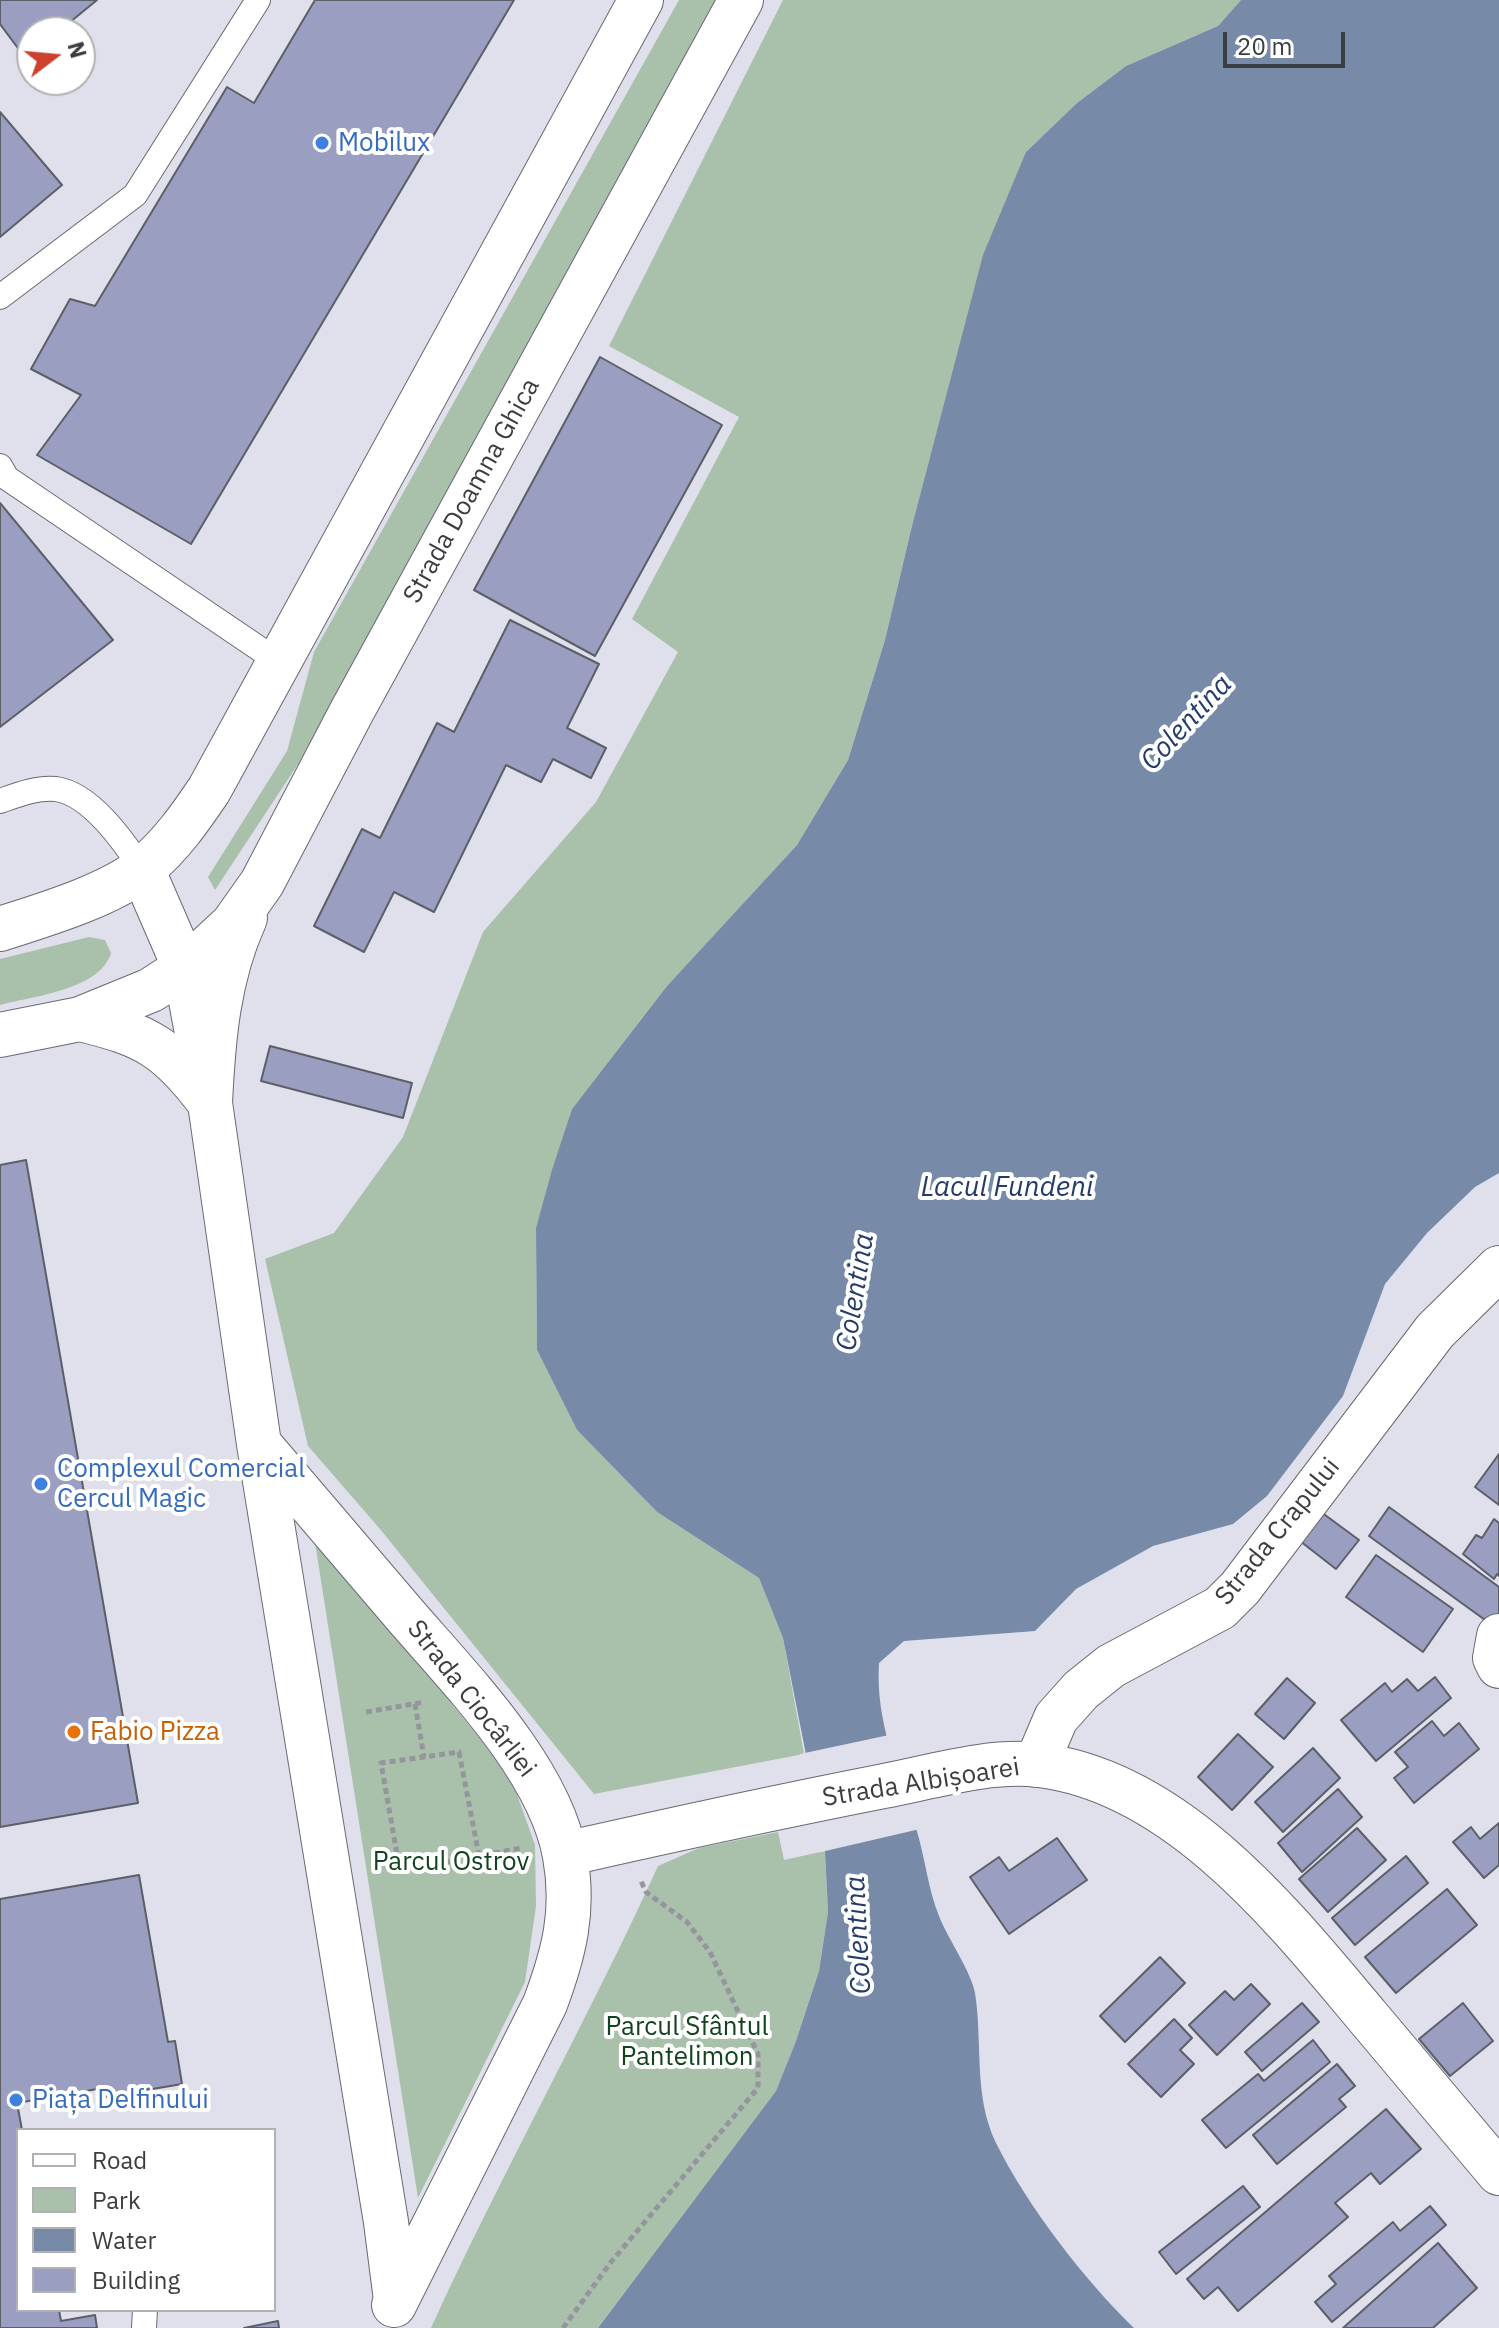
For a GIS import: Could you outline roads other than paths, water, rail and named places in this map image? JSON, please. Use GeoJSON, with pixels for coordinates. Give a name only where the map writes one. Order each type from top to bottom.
{"type":"FeatureCollection","features":[{"type":"Feature","properties":{"kind":"street"},"geometry":{"type":"LineString","coordinates":[[0,929],[77,902],[142,869],[184,827],[209,790],[641,0]]}},
{"type":"Feature","properties":{"kind":"street","name":"Strada Doamna Ghica"},"geometry":{"type":"LineString","coordinates":[[80,1019],[151,990],[185,968],[233,924],[262,883],[352,711],[741,0]]}},
{"type":"Feature","properties":{"kind":"street"},"geometry":{"type":"LineString","coordinates":[[142,869],[185,968],[210,1103]]}},
{"type":"Feature","properties":{"kind":"street"},"geometry":{"type":"LineString","coordinates":[[210,1103],[213,1041],[227,969],[243,923],[262,883]]}},
{"type":"Feature","properties":{"kind":"street"},"geometry":{"type":"LineString","coordinates":[[0,1035],[80,1019],[117,1028],[156,1046],[186,1071],[210,1103]]}},
{"type":"Feature","properties":{"kind":"street","name":"Strada Ciocârliei"},"geometry":{"type":"LineString","coordinates":[[210,1103],[259,1444],[386,2222],[392,2314]]}},
{"type":"Feature","properties":{"kind":"street","name":"Strada Crapului"},"geometry":{"type":"LineString","coordinates":[[1036,1765],[1056,1718],[1081,1690],[1111,1666],[1220,1608],[1240,1588],[1435,1331],[1499,1268]]}},
{"type":"Feature","properties":{"kind":"street","name":"Strada Ciocârliei"},"geometry":{"type":"LineString","coordinates":[[259,1444],[473,1695],[525,1763],[546,1800],[563,1847],[569,1917],[550,1992],[392,2314]]}},
{"type":"Feature","properties":{"kind":"street","name":"Strada Albișoarei"},"geometry":{"type":"LineString","coordinates":[[563,1847],[622,1841],[730,1816],[961,1771],[1036,1765],[1076,1772],[1148,1804],[1194,1836],[1240,1875],[1290,1925],[1499,2173]]}},
{"type":"Feature","properties":{"kind":"lane"},"geometry":{"type":"LineString","coordinates":[[0,297],[135,195],[258,0]]}},
{"type":"Feature","properties":{"kind":"lane"},"geometry":{"type":"LineString","coordinates":[[0,466],[7,478],[279,662]]}},
{"type":"Feature","properties":{"kind":"lane"},"geometry":{"type":"LineString","coordinates":[[0,801],[41,790],[55,789],[73,794],[116,829],[142,869]]}},
{"type":"Feature","properties":{"kind":"water","name":"Lacul Fundeni"},"geometry":{"type":"Polygon","coordinates":[[[1241,0],[1499,0],[1499,1173],[1475,1187],[1427,1233],[1385,1284],[1343,1396],[1267,1496],[1233,1524],[1153,1546],[1076,1589],[1035,1631],[904,1641],[879,1663],[884,1727],[919,1839],[932,1895],[975,1993],[981,2088],[989,2125],[1009,2167],[1040,2216],[1077,2265],[1134,2328],[598,2328],[776,2091],[819,1971],[828,1912],[825,1851],[783,1638],[759,1578],[657,1512],[577,1430],[537,1350],[536,1228],[552,1170],[572,1109],[667,986],[797,845],[848,760],[885,640],[983,255],[1026,152],[1077,103],[1126,66],[1218,26],[1241,0]]]}},
{"type":"Feature","properties":{"kind":"place","name":"Mobilux"},"geometry":{"type":"Point","coordinates":[322,143]}},
{"type":"Feature","properties":{"kind":"place","name":"Complexul Comercial Cercul Magic"},"geometry":{"type":"Point","coordinates":[41,1484]}},
{"type":"Feature","properties":{"kind":"place","name":"Fabio Pizza"},"geometry":{"type":"Point","coordinates":[74,1732]}},
{"type":"Feature","properties":{"kind":"place","name":"Piața Delfinului"},"geometry":{"type":"Point","coordinates":[16,2100]}},
{"type":"Feature","properties":{"kind":"water label","name":"Colentina"},"geometry":{"type":"Point","coordinates":[1187,723]}},
{"type":"Feature","properties":{"kind":"water label","name":"Colentina"},"geometry":{"type":"Point","coordinates":[856,1292]}},
{"type":"Feature","properties":{"kind":"water label","name":"Colentina"},"geometry":{"type":"Point","coordinates":[859,1935]}},
{"type":"Feature","properties":{"kind":"park label","name":"Parcul Ostrov"},"geometry":{"type":"Point","coordinates":[451,1862]}},
{"type":"Feature","properties":{"kind":"park label","name":"Parcul Sfântul Pantelimon"},"geometry":{"type":"Point","coordinates":[687,2042]}}]}
